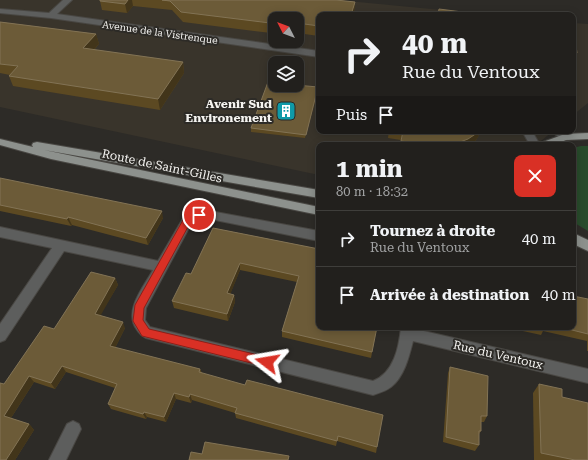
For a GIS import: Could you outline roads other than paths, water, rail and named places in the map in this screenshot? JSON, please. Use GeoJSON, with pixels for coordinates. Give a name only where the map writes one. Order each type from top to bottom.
{"type":"FeatureCollection","features":[{"type":"Feature","properties":{"kind":"main road"},"geometry":{"type":"LineString","coordinates":[[552,142],[565,137],[588,136]]}},
{"type":"Feature","properties":{"kind":"main road","name":"Route de Saint-Gilles"},"geometry":{"type":"LineString","coordinates":[[0,141],[54,147],[316,193]]}},
{"type":"Feature","properties":{"kind":"main road","name":"Route de Saint-Gilles"},"geometry":{"type":"LineString","coordinates":[[0,141],[67,159],[316,211]]}},
{"type":"Feature","properties":{"kind":"main road"},"geometry":{"type":"LineString","coordinates":[[576,240],[588,246]]}},
{"type":"Feature","properties":{"kind":"street"},"geometry":{"type":"LineString","coordinates":[[51,16],[68,0]]}},
{"type":"Feature","properties":{"kind":"street","name":"Avenue de la Vistrenque"},"geometry":{"type":"LineString","coordinates":[[0,11],[51,16],[316,54]]}},
{"type":"Feature","properties":{"kind":"street"},"geometry":{"type":"LineString","coordinates":[[560,134],[565,137]]}},
{"type":"Feature","properties":{"kind":"street","name":"Rue du Ventoux"},"geometry":{"type":"LineString","coordinates":[[316,235],[210,215],[199,215],[186,223],[139,308],[138,321],[146,332],[373,388],[385,383],[396,372],[408,331],[588,376]]}},
{"type":"Feature","properties":{"kind":"street"},"geometry":{"type":"LineString","coordinates":[[0,232],[161,267]]}},
{"type":"Feature","properties":{"kind":"street"},"geometry":{"type":"LineString","coordinates":[[0,336],[60,246]]}},
{"type":"Feature","properties":{"kind":"street"},"geometry":{"type":"LineString","coordinates":[[57,460],[73,429]]}},
{"type":"Feature","properties":{"kind":"place","name":"Avenir Sud Environement"},"geometry":{"type":"Point","coordinates":[286,111]}}]}
